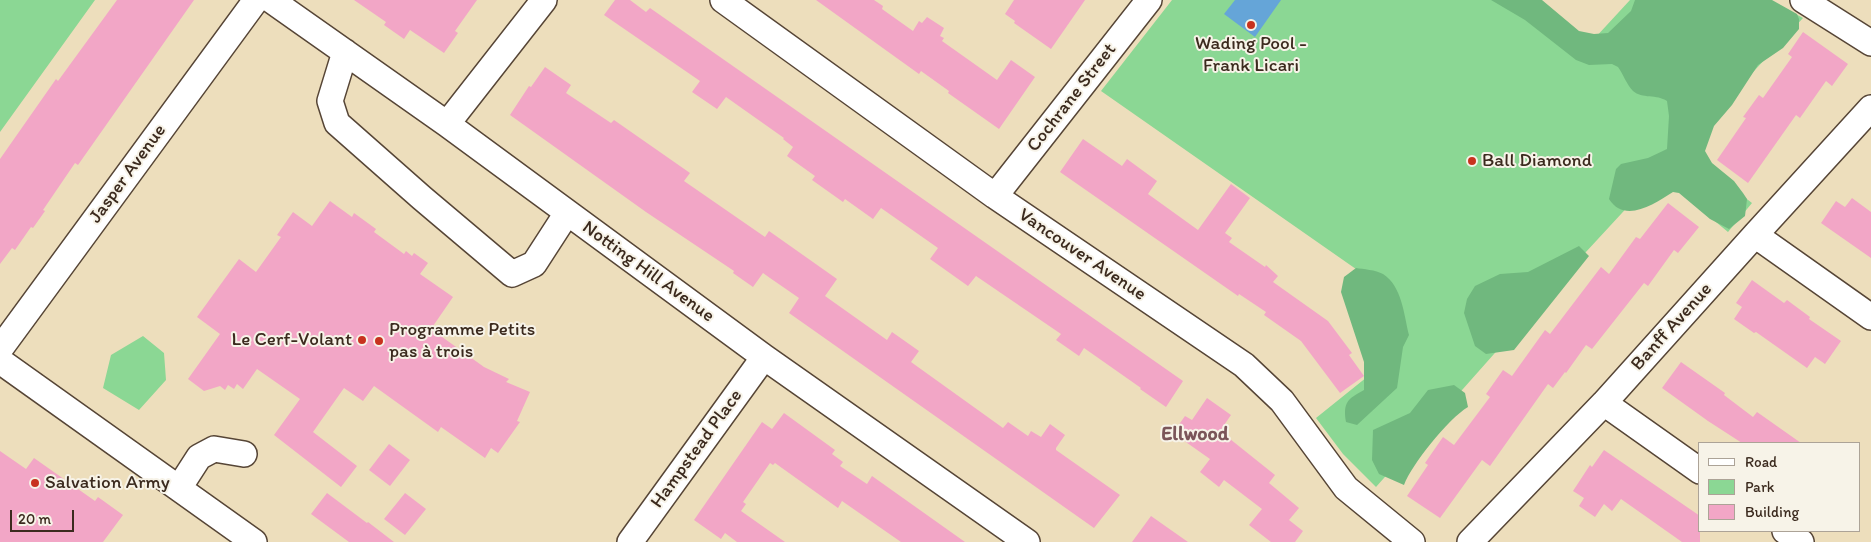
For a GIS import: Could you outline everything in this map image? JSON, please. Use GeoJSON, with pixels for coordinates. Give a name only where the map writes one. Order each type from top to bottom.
{"type":"FeatureCollection","features":[{"type":"Feature","properties":{"kind":"street","name":"Jasper Avenue"},"geometry":{"type":"LineString","coordinates":[[0,349],[256,0]]}},
{"type":"Feature","properties":{"kind":"street","name":"Notting Hill Avenue"},"geometry":{"type":"LineString","coordinates":[[271,0],[447,124],[764,357],[1028,542]]}},
{"type":"Feature","properties":{"kind":"street"},"geometry":{"type":"LineString","coordinates":[[447,124],[544,0]]}},
{"type":"Feature","properties":{"kind":"street","name":"Vancouver Avenue"},"geometry":{"type":"LineString","coordinates":[[723,0],[995,196],[1244,365],[1282,401],[1346,488],[1412,542]]}},
{"type":"Feature","properties":{"kind":"street","name":"Cochrane Street"},"geometry":{"type":"LineString","coordinates":[[995,196],[1149,0]]}},
{"type":"Feature","properties":{"kind":"street"},"geometry":{"type":"LineString","coordinates":[[1803,0],[1871,43]]}},
{"type":"Feature","properties":{"kind":"street"},"geometry":{"type":"LineString","coordinates":[[345,52],[330,101],[337,123],[512,274],[534,264],[567,213]]}},
{"type":"Feature","properties":{"kind":"street","name":"Banff Avenue"},"geometry":{"type":"LineString","coordinates":[[1470,542],[1604,403],[1754,235],[1871,108]]}},
{"type":"Feature","properties":{"kind":"street"},"geometry":{"type":"LineString","coordinates":[[1754,235],[1871,317]]}},
{"type":"Feature","properties":{"kind":"street","name":"Hampstead Place"},"geometry":{"type":"LineString","coordinates":[[635,540],[764,357]]}},
{"type":"Feature","properties":{"kind":"street"},"geometry":{"type":"LineString","coordinates":[[0,361],[254,542]]}},
{"type":"Feature","properties":{"kind":"street"},"geometry":{"type":"LineString","coordinates":[[1604,403],[1698,470]]}},
{"type":"Feature","properties":{"kind":"street"},"geometry":{"type":"LineString","coordinates":[[179,488],[200,457],[214,449],[244,454]]}},
{"type":"Feature","properties":{"kind":"street"},"geometry":{"type":"LineString","coordinates":[[1786,532],[1801,542]]}},
{"type":"Feature","properties":{"kind":"green space"},"geometry":{"type":"Polygon","coordinates":[[[0,0],[95,0],[0,132],[0,0]]]}},
{"type":"Feature","properties":{"kind":"green space"},"geometry":{"type":"Polygon","coordinates":[[[1172,0],[1509,0],[1582,52],[1630,0],[1770,0],[1803,18],[1682,149],[1752,203],[1728,232],[1658,174],[1549,292],[1376,487],[1343,454],[1316,418],[1367,377],[1386,290],[1101,91],[1172,0]]]}},
{"type":"Feature","properties":{"kind":"green space"},"geometry":{"type":"Polygon","coordinates":[[[1491,0],[1542,0],[1579,31],[1594,34],[1608,33],[1631,11],[1635,0],[1772,0],[1797,14],[1799,29],[1783,48],[1758,65],[1732,105],[1714,126],[1705,151],[1712,163],[1734,181],[1747,199],[1745,216],[1729,229],[1710,219],[1679,193],[1673,192],[1657,202],[1640,209],[1623,210],[1616,206],[1609,199],[1616,169],[1621,164],[1648,158],[1667,149],[1669,116],[1667,101],[1641,95],[1633,91],[1618,67],[1612,64],[1589,65],[1576,60],[1525,20],[1491,0]]]}},
{"type":"Feature","properties":{"kind":"green space"},"geometry":{"type":"Polygon","coordinates":[[[1579,246],[1589,256],[1514,350],[1486,354],[1475,346],[1464,313],[1467,299],[1475,286],[1500,274],[1528,272],[1579,246]]]}},
{"type":"Feature","properties":{"kind":"green space"},"geometry":{"type":"Polygon","coordinates":[[[1356,268],[1383,274],[1389,279],[1398,293],[1409,335],[1403,347],[1397,388],[1357,425],[1346,422],[1345,410],[1350,399],[1364,390],[1364,362],[1341,292],[1344,277],[1356,268]]]}},
{"type":"Feature","properties":{"kind":"green space"},"geometry":{"type":"Polygon","coordinates":[[[143,336],[164,353],[166,380],[139,410],[103,388],[111,355],[143,336]]]}},
{"type":"Feature","properties":{"kind":"green space"},"geometry":{"type":"Polygon","coordinates":[[[1454,385],[1465,393],[1468,407],[1441,431],[1408,476],[1404,485],[1379,474],[1372,460],[1373,430],[1410,413],[1428,390],[1454,385]]]}},
{"type":"Feature","properties":{"kind":"water","name":"Wading Pool - Frank Licari"},"geometry":{"type":"Polygon","coordinates":[[[1235,0],[1281,0],[1255,37],[1224,14],[1235,0]]]}},
{"type":"Feature","properties":{"kind":"building"},"geometry":{"type":"Polygon","coordinates":[[[117,0],[194,0],[78,165],[75,163],[33,228],[31,227],[15,250],[12,248],[0,264],[0,159],[56,79],[58,81],[117,0]]]}},
{"type":"Feature","properties":{"kind":"building"},"geometry":{"type":"Polygon","coordinates":[[[354,0],[477,0],[455,31],[458,33],[444,53],[410,30],[404,39],[384,25],[386,22],[354,0]]]}},
{"type":"Feature","properties":{"kind":"building"},"geometry":{"type":"Polygon","coordinates":[[[615,0],[630,0],[646,12],[650,8],[1183,381],[1166,407],[1084,348],[1079,356],[1056,340],[1061,334],[976,276],[968,286],[930,259],[938,248],[881,208],[873,219],[845,199],[843,202],[812,180],[815,176],[787,156],[793,147],[784,138],[726,97],[717,109],[692,92],[700,81],[604,15],[615,0]]]}},
{"type":"Feature","properties":{"kind":"building"},"geometry":{"type":"Polygon","coordinates":[[[816,0],[874,0],[883,6],[882,9],[913,31],[919,21],[922,23],[927,17],[944,28],[940,36],[944,38],[942,41],[997,80],[1011,60],[1035,77],[999,129],[948,93],[949,91],[921,71],[919,74],[816,0]]]}},
{"type":"Feature","properties":{"kind":"building"},"geometry":{"type":"Polygon","coordinates":[[[1014,0],[1085,0],[1051,49],[1014,23],[1015,21],[1005,14],[1014,0]]]}},
{"type":"Feature","properties":{"kind":"building"},"geometry":{"type":"Polygon","coordinates":[[[1803,32],[1848,64],[1832,86],[1826,81],[1800,118],[1796,115],[1748,183],[1717,160],[1746,118],[1743,117],[1759,95],[1763,98],[1792,57],[1788,54],[1803,32]]]}},
{"type":"Feature","properties":{"kind":"building"},"geometry":{"type":"Polygon","coordinates":[[[545,67],[571,85],[566,93],[611,123],[614,120],[690,173],[684,181],[765,237],[769,231],[837,279],[825,296],[887,340],[892,332],[919,351],[911,362],[1003,428],[1008,422],[1028,436],[1031,431],[1041,437],[1050,424],[1065,435],[1056,450],[1120,495],[1094,528],[789,313],[799,298],[763,273],[753,287],[733,273],[734,271],[646,212],[510,115],[529,86],[531,87],[545,67]]]}},
{"type":"Feature","properties":{"kind":"building"},"geometry":{"type":"Polygon","coordinates":[[[1083,139],[1122,166],[1127,159],[1157,181],[1148,194],[1198,230],[1231,184],[1250,198],[1225,233],[1232,238],[1229,242],[1265,267],[1266,265],[1278,276],[1273,282],[1328,321],[1352,353],[1349,355],[1364,376],[1340,393],[1301,341],[1264,315],[1266,312],[1239,294],[1238,296],[1060,172],[1083,139]]]}},
{"type":"Feature","properties":{"kind":"building"},"geometry":{"type":"Polygon","coordinates":[[[1852,198],[1871,212],[1871,258],[1821,223],[1836,201],[1845,207],[1852,198]]]}},
{"type":"Feature","properties":{"kind":"building"},"geometry":{"type":"Polygon","coordinates":[[[330,201],[352,217],[354,213],[376,229],[374,232],[404,254],[406,251],[412,256],[414,253],[428,263],[420,274],[453,297],[431,329],[484,367],[509,379],[506,382],[530,392],[517,421],[520,422],[498,453],[491,448],[485,458],[441,427],[438,432],[374,386],[363,401],[344,388],[313,432],[357,466],[341,487],[274,435],[300,399],[257,369],[243,389],[237,384],[234,389],[228,385],[225,390],[220,386],[204,391],[188,379],[220,334],[197,317],[239,259],[256,272],[281,237],[277,235],[293,212],[312,226],[330,201]]]}},
{"type":"Feature","properties":{"kind":"building"},"geometry":{"type":"Polygon","coordinates":[[[1668,203],[1699,227],[1678,253],[1674,250],[1648,286],[1644,283],[1592,349],[1586,345],[1553,388],[1548,384],[1490,466],[1482,460],[1440,518],[1407,496],[1428,465],[1425,463],[1443,437],[1454,445],[1490,397],[1486,394],[1503,370],[1512,376],[1545,330],[1550,334],[1601,267],[1609,274],[1636,237],[1640,239],[1668,203]]]}},
{"type":"Feature","properties":{"kind":"building"},"geometry":{"type":"Polygon","coordinates":[[[1752,280],[1784,303],[1787,300],[1810,317],[1809,319],[1841,341],[1825,364],[1815,357],[1807,368],[1734,319],[1742,307],[1736,303],[1752,280]]]}},
{"type":"Feature","properties":{"kind":"building"},"geometry":{"type":"Polygon","coordinates":[[[1681,362],[1725,393],[1724,395],[1753,417],[1757,412],[1800,442],[1740,442],[1662,388],[1681,362]]]}},
{"type":"Feature","properties":{"kind":"building"},"geometry":{"type":"Polygon","coordinates":[[[1207,398],[1231,415],[1220,431],[1275,475],[1269,483],[1299,508],[1289,520],[1303,531],[1295,542],[1271,542],[1249,525],[1262,509],[1224,480],[1219,487],[1200,472],[1210,459],[1173,433],[1185,416],[1192,420],[1207,398]]]}},
{"type":"Feature","properties":{"kind":"building"},"geometry":{"type":"Polygon","coordinates":[[[784,413],[835,450],[832,454],[843,462],[840,466],[867,484],[872,476],[965,542],[901,542],[842,501],[838,508],[775,463],[773,465],[770,463],[743,502],[746,504],[741,511],[785,542],[737,542],[725,533],[721,539],[694,520],[762,422],[772,429],[784,413]]]}},
{"type":"Feature","properties":{"kind":"building"},"geometry":{"type":"Polygon","coordinates":[[[389,444],[410,460],[390,486],[369,470],[389,444]]]}},
{"type":"Feature","properties":{"kind":"building"},"geometry":{"type":"Polygon","coordinates":[[[1604,450],[1698,515],[1700,542],[1682,542],[1621,499],[1612,511],[1604,504],[1595,517],[1579,506],[1584,498],[1573,491],[1590,465],[1592,467],[1604,450]]]}},
{"type":"Feature","properties":{"kind":"building","name":"Salvation Army"},"geometry":{"type":"Polygon","coordinates":[[[0,451],[26,469],[34,458],[95,501],[98,497],[123,515],[103,542],[0,542],[0,451]]]}},
{"type":"Feature","properties":{"kind":"building"},"geometry":{"type":"Polygon","coordinates":[[[327,493],[394,542],[349,542],[311,514],[327,493]]]}},
{"type":"Feature","properties":{"kind":"building"},"geometry":{"type":"Polygon","coordinates":[[[405,493],[426,509],[405,535],[384,519],[405,493]]]}},
{"type":"Feature","properties":{"kind":"building"},"geometry":{"type":"Polygon","coordinates":[[[1151,516],[1188,542],[1132,542],[1151,516]]]}},
{"type":"Feature","properties":{"kind":"place","name":"Wading Pool - Frank Licari"},"geometry":{"type":"Point","coordinates":[1251,25]}},
{"type":"Feature","properties":{"kind":"place","name":"Ball Diamond"},"geometry":{"type":"Point","coordinates":[1472,161]}},
{"type":"Feature","properties":{"kind":"place","name":"Le Cerf-Volant"},"geometry":{"type":"Point","coordinates":[362,340]}},
{"type":"Feature","properties":{"kind":"place","name":"Programme Petits pas à trois"},"geometry":{"type":"Point","coordinates":[379,341]}},
{"type":"Feature","properties":{"kind":"place","name":"Salvation Army"},"geometry":{"type":"Point","coordinates":[35,483]}},
{"type":"Feature","properties":{"kind":"district","name":"Ellwood"},"geometry":{"type":"Point","coordinates":[1195,435]}}]}
